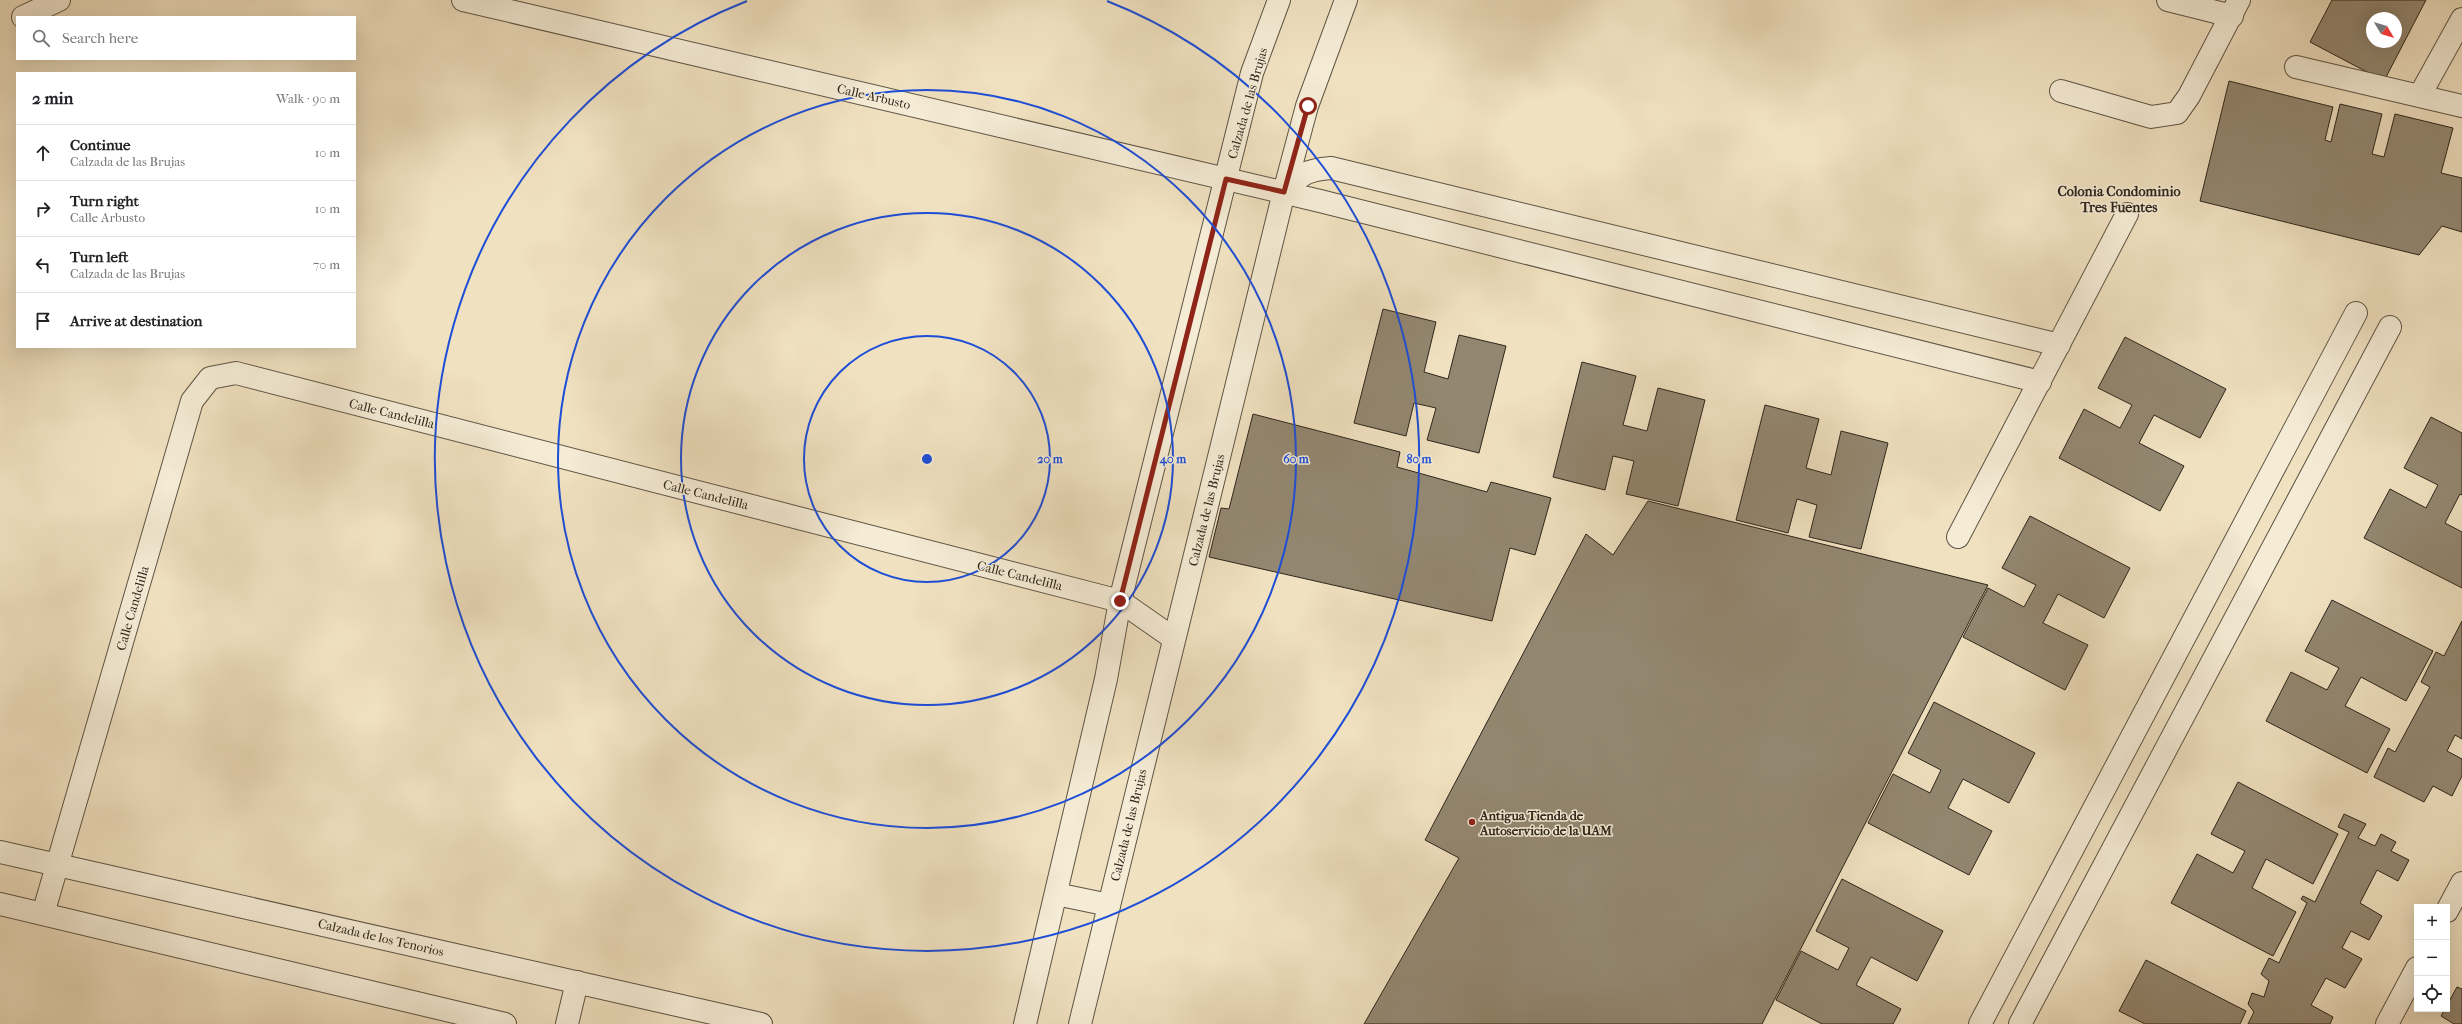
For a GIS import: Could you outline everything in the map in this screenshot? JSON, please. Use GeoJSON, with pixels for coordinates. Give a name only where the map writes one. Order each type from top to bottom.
{"type":"FeatureCollection","features":[{"type":"Feature","properties":{"kind":"street"},"geometry":{"type":"LineString","coordinates":[[25,16],[59,0]]}},
{"type":"Feature","properties":{"kind":"street","name":"Calle Arbusto"},"geometry":{"type":"LineString","coordinates":[[464,0],[1284,192],[2040,382]]}},
{"type":"Feature","properties":{"kind":"street","name":"Calzada de las Brujas"},"geometry":{"type":"LineString","coordinates":[[1025,1024],[1106,679],[1120,601],[1252,73],[1279,0]]}},
{"type":"Feature","properties":{"kind":"street","name":"Calzada de las Brujas"},"geometry":{"type":"LineString","coordinates":[[1080,1024],[1284,192],[1308,106],[1346,0]]}},
{"type":"Feature","properties":{"kind":"street"},"geometry":{"type":"LineString","coordinates":[[2061,91],[2151,117],[2177,113],[2189,96],[2235,8],[2168,0]]}},
{"type":"Feature","properties":{"kind":"street"},"geometry":{"type":"LineString","coordinates":[[2420,95],[2462,19]]}},
{"type":"Feature","properties":{"kind":"street"},"geometry":{"type":"LineString","coordinates":[[2296,67],[2462,106]]}},
{"type":"Feature","properties":{"kind":"street"},"geometry":{"type":"LineString","coordinates":[[1284,192],[1296,179],[1311,170],[1331,168],[2059,345]]}},
{"type":"Feature","properties":{"kind":"street"},"geometry":{"type":"LineString","coordinates":[[1958,537],[2127,214]]}},
{"type":"Feature","properties":{"kind":"street"},"geometry":{"type":"LineString","coordinates":[[1980,1024],[2356,313]]}},
{"type":"Feature","properties":{"kind":"street"},"geometry":{"type":"LineString","coordinates":[[2020,1024],[2390,327]]}},
{"type":"Feature","properties":{"kind":"street","name":"Calle Candelilla"},"geometry":{"type":"LineString","coordinates":[[43,914],[192,401],[210,378],[236,373],[1120,601],[1174,638]]}},
{"type":"Feature","properties":{"kind":"street","name":"Calzada de los Tenorios"},"geometry":{"type":"LineString","coordinates":[[0,852],[58,863],[761,1024]]}},
{"type":"Feature","properties":{"kind":"street"},"geometry":{"type":"LineString","coordinates":[[2450,905],[2462,883]]}},
{"type":"Feature","properties":{"kind":"street"},"geometry":{"type":"LineString","coordinates":[[1056,894],[1109,905]]}},
{"type":"Feature","properties":{"kind":"street"},"geometry":{"type":"LineString","coordinates":[[0,904],[505,1024]]}},
{"type":"Feature","properties":{"kind":"street"},"geometry":{"type":"LineString","coordinates":[[2387,1024],[2414,974]]}},
{"type":"Feature","properties":{"kind":"street"},"geometry":{"type":"LineString","coordinates":[[567,1024],[577,982]]}},
{"type":"Feature","properties":{"kind":"building"},"geometry":{"type":"Polygon","coordinates":[[[2332,0],[2426,0],[2402,46],[2402,12],[2366,12],[2366,48],[2401,48],[2384,81],[2310,42],[2332,0]]]}},
{"type":"Feature","properties":{"kind":"building"},"geometry":{"type":"Polygon","coordinates":[[[2229,81],[2333,107],[2325,140],[2331,142],[2340,104],[2382,114],[2372,154],[2384,157],[2395,114],[2453,128],[2441,173],[2462,178],[2462,232],[2442,226],[2419,255],[2200,201],[2229,81]]]}},
{"type":"Feature","properties":{"kind":"building"},"geometry":{"type":"Polygon","coordinates":[[[1383,309],[1436,322],[1424,372],[1448,379],[1459,335],[1506,346],[1479,453],[1427,440],[1436,408],[1414,403],[1406,436],[1354,423],[1383,309]]]}},
{"type":"Feature","properties":{"kind":"building"},"geometry":{"type":"Polygon","coordinates":[[[2125,337],[2226,389],[2200,438],[2154,415],[2139,443],[2184,466],[2160,511],[2059,458],[2084,409],[2120,428],[2132,405],[2098,388],[2125,337]]]}},
{"type":"Feature","properties":{"kind":"building"},"geometry":{"type":"Polygon","coordinates":[[[1582,362],[1636,376],[1623,425],[1647,431],[1658,388],[1705,400],[1678,506],[1626,494],[1634,461],[1613,456],[1605,490],[1553,477],[1582,362]]]}},
{"type":"Feature","properties":{"kind":"building"},"geometry":{"type":"Polygon","coordinates":[[[1765,405],[1819,419],[1806,468],[1831,475],[1841,431],[1888,443],[1861,549],[1809,537],[1817,505],[1797,499],[1788,533],[1736,520],[1765,405]]]}},
{"type":"Feature","properties":{"kind":"building"},"geometry":{"type":"Polygon","coordinates":[[[1253,414],[1400,452],[1397,467],[1487,492],[1491,482],[1551,498],[1535,555],[1510,548],[1492,621],[1209,557],[1221,508],[1229,509],[1253,414]]]}},
{"type":"Feature","properties":{"kind":"building"},"geometry":{"type":"Polygon","coordinates":[[[2431,417],[2462,433],[2462,495],[2460,494],[2445,523],[2462,532],[2462,588],[2364,538],[2390,489],[2426,508],[2438,485],[2404,468],[2431,417]]]}},
{"type":"Feature","properties":{"kind":"building"},"geometry":{"type":"Polygon","coordinates":[[[1648,501],[1988,585],[1762,1024],[1364,1024],[1459,858],[1425,840],[1586,534],[1613,555],[1648,501]]]}},
{"type":"Feature","properties":{"kind":"building"},"geometry":{"type":"Polygon","coordinates":[[[2030,516],[2130,568],[2104,618],[2058,594],[2043,623],[2088,645],[2065,690],[1963,637],[1988,588],[2024,607],[2036,585],[2002,568],[2030,516]]]}},
{"type":"Feature","properties":{"kind":"building"},"geometry":{"type":"Polygon","coordinates":[[[2332,600],[2433,651],[2406,701],[2361,677],[2345,706],[2390,729],[2367,773],[2266,721],[2291,672],[2327,690],[2339,668],[2305,651],[2332,600]]]}},
{"type":"Feature","properties":{"kind":"building"},"geometry":{"type":"Polygon","coordinates":[[[2462,621],[2462,739],[2455,735],[2447,751],[2462,759],[2462,776],[2452,796],[2433,786],[2424,802],[2374,777],[2388,748],[2395,752],[2430,687],[2421,682],[2436,652],[2444,656],[2462,621]]]}},
{"type":"Feature","properties":{"kind":"building"},"geometry":{"type":"Polygon","coordinates":[[[1934,702],[2035,753],[2009,803],[1963,779],[1948,808],[1992,831],[1969,875],[1868,823],[1893,774],[1930,793],[1941,770],[1908,753],[1934,702]]]}},
{"type":"Feature","properties":{"kind":"building"},"geometry":{"type":"Polygon","coordinates":[[[2238,782],[2338,834],[2313,884],[2266,859],[2252,888],[2296,912],[2273,956],[2171,903],[2197,854],[2233,873],[2245,851],[2211,834],[2238,782]]]}},
{"type":"Feature","properties":{"kind":"building"},"geometry":{"type":"Polygon","coordinates":[[[2344,814],[2366,824],[2358,838],[2375,846],[2381,834],[2396,842],[2391,851],[2409,860],[2398,881],[2377,870],[2360,903],[2382,916],[2369,940],[2351,931],[2342,948],[2362,959],[2345,988],[2326,978],[2311,1005],[2333,1017],[2330,1024],[2248,1024],[2254,1012],[2248,1004],[2252,993],[2264,997],[2269,981],[2261,974],[2269,958],[2279,963],[2307,903],[2301,899],[2303,896],[2315,902],[2349,832],[2338,827],[2344,814]]]}},
{"type":"Feature","properties":{"kind":"building"},"geometry":{"type":"Polygon","coordinates":[[[1842,879],[1943,931],[1917,981],[1871,957],[1856,985],[1901,1009],[1893,1024],[1822,1024],[1776,1000],[1801,951],[1838,970],[1849,948],[1816,931],[1842,879]]]}},
{"type":"Feature","properties":{"kind":"building"},"geometry":{"type":"Polygon","coordinates":[[[2146,960],[2246,1011],[2240,1024],[2145,1024],[2119,1011],[2146,960]]]}},
{"type":"Feature","properties":{"kind":"building"},"geometry":{"type":"Polygon","coordinates":[[[2457,987],[2462,989],[2462,1024],[2454,1024],[2441,1016],[2443,1012],[2450,1012],[2450,1000],[2457,987]]]}},
{"type":"Feature","properties":{"kind":"place","name":"Antigua Tienda de Autoservicio de la UAM"},"geometry":{"type":"Point","coordinates":[1472,822]}},
{"type":"Feature","properties":{"kind":"district","name":"Colonia Condominio Tres Fuentes"},"geometry":{"type":"Point","coordinates":[2119,200]}},
{"type":"Feature","properties":{"kind":"route"},"geometry":{"type":"LineString","coordinates":[[1120,601],[1226,179],[1284,192],[1308,106]]}}]}
